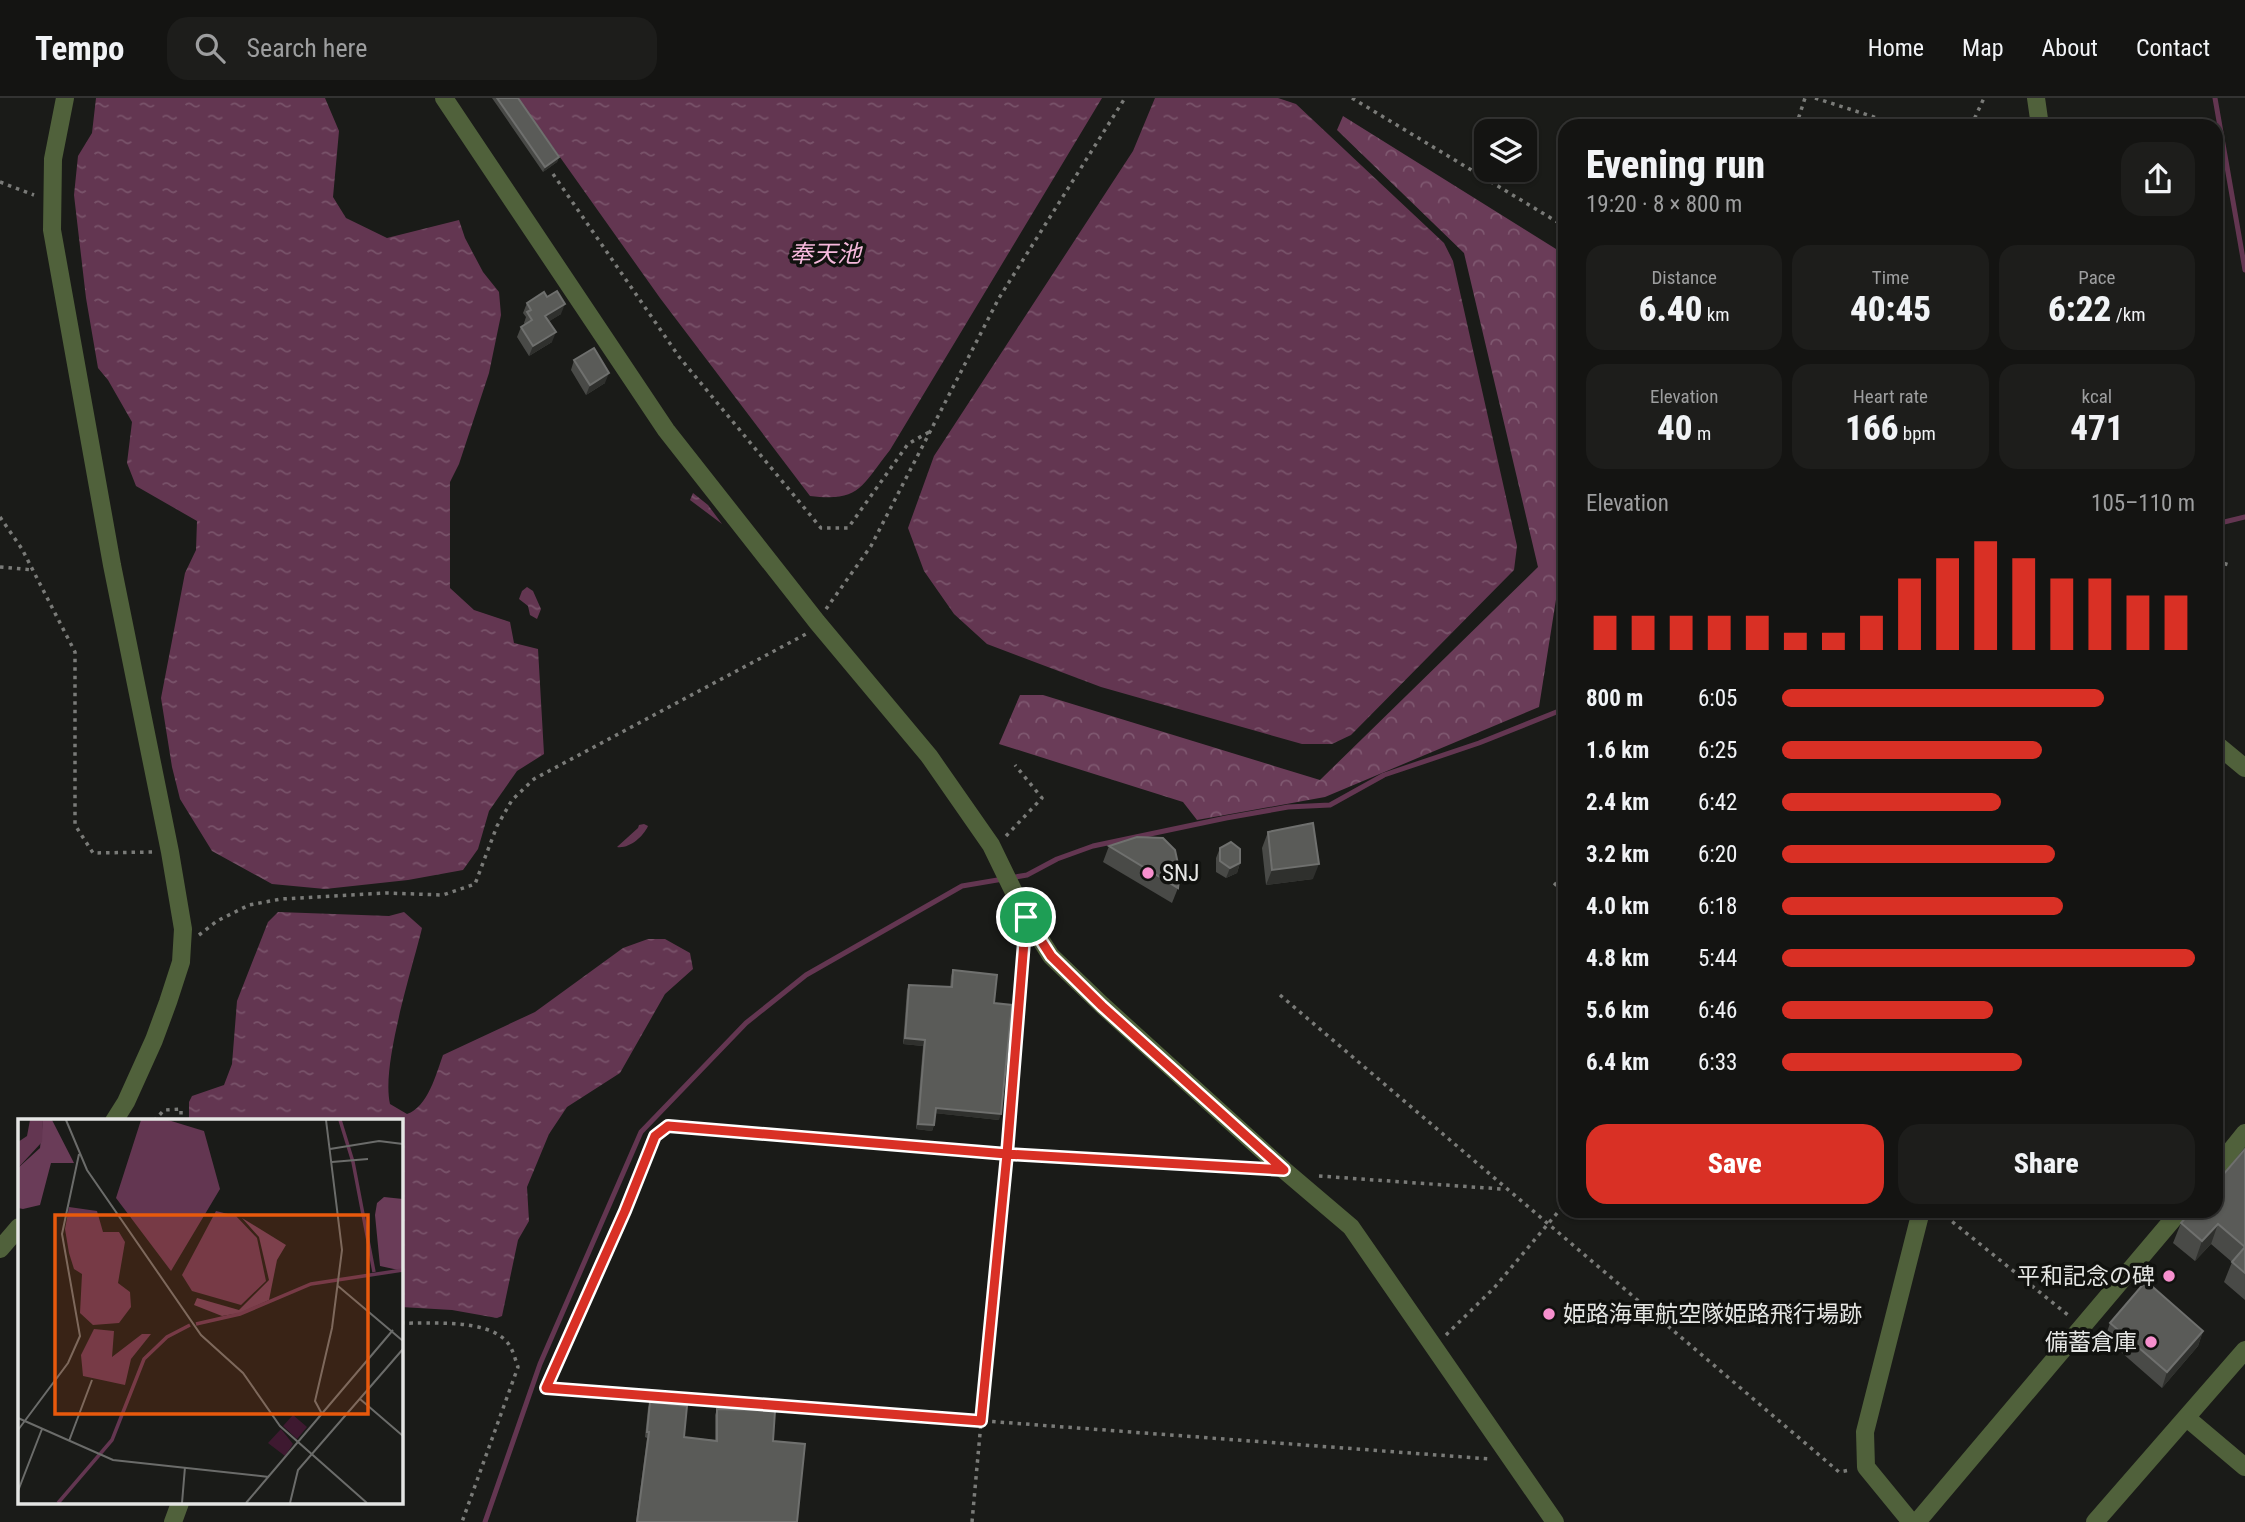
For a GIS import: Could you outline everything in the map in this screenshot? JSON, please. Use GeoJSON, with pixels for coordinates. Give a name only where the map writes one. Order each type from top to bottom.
{"type":"FeatureCollection","features":[{"type":"Feature","properties":{"kind":"street"},"geometry":{"type":"LineString","coordinates":[[65,98],[53,159],[52,230],[112,565],[147,731],[183,929],[181,962],[168,1002],[148,1053],[115,1119]]}},
{"type":"Feature","properties":{"kind":"street"},"geometry":{"type":"LineString","coordinates":[[444,98],[666,430],[817,622],[929,756],[991,845],[1026,917],[1051,956],[1102,1006],[1351,1227],[1555,1522]]}},
{"type":"Feature","properties":{"kind":"street"},"geometry":{"type":"LineString","coordinates":[[2036,98],[2039,119]]}},
{"type":"Feature","properties":{"kind":"street"},"geometry":{"type":"LineString","coordinates":[[2223,750],[2245,768]]}},
{"type":"Feature","properties":{"kind":"street"},"geometry":{"type":"LineString","coordinates":[[2223,1160],[2245,1133]]}},
{"type":"Feature","properties":{"kind":"street"},"geometry":{"type":"LineString","coordinates":[[1911,1522],[1866,1467],[1865,1432],[1919,1218]]}},
{"type":"Feature","properties":{"kind":"street"},"geometry":{"type":"LineString","coordinates":[[1917,1522],[2174,1218]]}},
{"type":"Feature","properties":{"kind":"street"},"geometry":{"type":"LineString","coordinates":[[0,1249],[18,1228]]}},
{"type":"Feature","properties":{"kind":"street"},"geometry":{"type":"LineString","coordinates":[[2095,1522],[2245,1350]]}},
{"type":"Feature","properties":{"kind":"street"},"geometry":{"type":"LineString","coordinates":[[2187,1418],[2245,1467]]}},
{"type":"Feature","properties":{"kind":"street"},"geometry":{"type":"LineString","coordinates":[[173,1522],[180,1504]]}},
{"type":"Feature","properties":{"kind":"path"},"geometry":{"type":"LineString","coordinates":[[182,942],[190,942],[217,921],[249,905],[281,898],[386,893],[443,895],[475,884],[497,826],[512,800],[534,779],[807,634],[871,546],[999,298],[1125,98]]}},
{"type":"Feature","properties":{"kind":"path"},"geometry":{"type":"LineString","coordinates":[[1352,98],[1558,222]]}},
{"type":"Feature","properties":{"kind":"path"},"geometry":{"type":"LineString","coordinates":[[1798,119],[1805,98]]}},
{"type":"Feature","properties":{"kind":"path"},"geometry":{"type":"LineString","coordinates":[[1815,98],[1880,119]]}},
{"type":"Feature","properties":{"kind":"path"},"geometry":{"type":"LineString","coordinates":[[1974,119],[1984,98]]}},
{"type":"Feature","properties":{"kind":"path"},"geometry":{"type":"LineString","coordinates":[[553,174],[680,358],[821,528],[848,528],[908,444],[931,431]]}},
{"type":"Feature","properties":{"kind":"path"},"geometry":{"type":"LineString","coordinates":[[0,182],[52,199]]}},
{"type":"Feature","properties":{"kind":"path"},"geometry":{"type":"LineString","coordinates":[[0,517],[33,570],[75,652],[75,825],[93,853],[170,852]]}},
{"type":"Feature","properties":{"kind":"path"},"geometry":{"type":"LineString","coordinates":[[2223,563],[2229,565]]}},
{"type":"Feature","properties":{"kind":"path"},"geometry":{"type":"LineString","coordinates":[[0,567],[33,570]]}},
{"type":"Feature","properties":{"kind":"path"},"geometry":{"type":"LineString","coordinates":[[1003,840],[1042,798],[1016,765]]}},
{"type":"Feature","properties":{"kind":"path"},"geometry":{"type":"LineString","coordinates":[[1554,883],[1558,887]]}},
{"type":"Feature","properties":{"kind":"path"},"geometry":{"type":"LineString","coordinates":[[972,1522],[1007,1154],[1026,917]]}},
{"type":"Feature","properties":{"kind":"path"},"geometry":{"type":"LineString","coordinates":[[1280,995],[1839,1472],[1866,1467]]}},
{"type":"Feature","properties":{"kind":"path"},"geometry":{"type":"LineString","coordinates":[[156,1119],[164,1110],[181,1109],[181,1119]]}},
{"type":"Feature","properties":{"kind":"path"},"geometry":{"type":"LineString","coordinates":[[1504,1186],[1501,1189],[1291,1176],[668,1126],[655,1136],[625,1211],[546,1388],[1512,1460]]}},
{"type":"Feature","properties":{"kind":"path"},"geometry":{"type":"LineString","coordinates":[[1435,1346],[1494,1288],[1558,1213]]}},
{"type":"Feature","properties":{"kind":"path"},"geometry":{"type":"LineString","coordinates":[[1949,1218],[2083,1327]]}},
{"type":"Feature","properties":{"kind":"path"},"geometry":{"type":"LineString","coordinates":[[402,1323],[486,1328],[507,1341],[518,1367],[462,1522]]}},
{"type":"Feature","properties":{"kind":"green space"},"geometry":{"type":"Polygon","coordinates":[[[1343,116],[1558,250],[1558,587],[1539,707],[1325,797],[1197,820],[1183,802],[999,744],[1020,695],[1043,695],[1320,780],[1538,567],[1464,253],[1337,130],[1343,116]]]}},
{"type":"Feature","properties":{"kind":"water"},"geometry":{"type":"Polygon","coordinates":[[[96,98],[325,98],[339,131],[333,197],[346,218],[387,238],[459,220],[483,272],[499,292],[501,315],[489,373],[459,464],[450,482],[450,588],[474,610],[510,622],[514,643],[538,649],[544,754],[517,771],[489,811],[478,849],[463,870],[408,880],[325,889],[272,884],[212,851],[180,799],[161,698],[185,573],[196,550],[197,521],[136,486],[127,463],[132,422],[98,368],[86,298],[74,195],[78,156],[92,133],[96,98]]]}},
{"type":"Feature","properties":{"kind":"water","name":"奉天池"},"geometry":{"type":"Polygon","coordinates":[[[518,98],[1102,98],[890,450],[858,489],[850,494],[827,497],[810,496],[660,298],[518,98]]]}},
{"type":"Feature","properties":{"kind":"water"},"geometry":{"type":"Polygon","coordinates":[[[1155,98],[1278,98],[1296,104],[1444,243],[1453,261],[1517,546],[1514,570],[1351,735],[1332,744],[1302,744],[1101,687],[987,644],[954,614],[924,571],[908,528],[934,456],[1133,151],[1155,98]]]}},
{"type":"Feature","properties":{"kind":"water"},"geometry":{"type":"Polygon","coordinates":[[[693,493],[708,505],[722,524],[690,500],[693,493]]]}},
{"type":"Feature","properties":{"kind":"water"},"geometry":{"type":"Polygon","coordinates":[[[527,587],[533,591],[541,609],[537,619],[530,615],[528,606],[519,599],[527,587]]]}},
{"type":"Feature","properties":{"kind":"water"},"geometry":{"type":"Polygon","coordinates":[[[639,825],[648,826],[639,838],[631,844],[617,847],[639,825]]]}},
{"type":"Feature","properties":{"kind":"water"},"geometry":{"type":"Polygon","coordinates":[[[278,912],[389,916],[404,912],[422,928],[399,1017],[388,1087],[390,1104],[407,1114],[426,1097],[443,1055],[535,1012],[623,948],[648,939],[665,939],[690,953],[693,969],[665,994],[620,1073],[567,1107],[549,1134],[527,1187],[529,1221],[518,1240],[502,1316],[497,1318],[452,1310],[402,1307],[402,1119],[189,1119],[189,1102],[192,1096],[224,1085],[232,1064],[237,1001],[268,922],[278,912]]]}},
{"type":"Feature","properties":{"kind":"building"},"geometry":{"type":"Polygon","coordinates":[[[497,98],[518,98],[559,157],[545,167],[497,98]]]}},
{"type":"Feature","properties":{"kind":"building"},"geometry":{"type":"Polygon","coordinates":[[[557,291],[565,304],[545,316],[556,332],[533,346],[521,327],[532,320],[527,312],[531,310],[527,303],[544,292],[547,297],[557,291]]]}},
{"type":"Feature","properties":{"kind":"building"},"geometry":{"type":"Polygon","coordinates":[[[594,348],[609,373],[590,385],[574,360],[594,348]]]}},
{"type":"Feature","properties":{"kind":"building"},"geometry":{"type":"Polygon","coordinates":[[[1313,823],[1319,864],[1272,870],[1268,832],[1313,823]]]}},
{"type":"Feature","properties":{"kind":"building"},"geometry":{"type":"Polygon","coordinates":[[[1137,837],[1163,838],[1175,850],[1180,873],[1178,888],[1109,846],[1137,837]]]}},
{"type":"Feature","properties":{"kind":"building"},"geometry":{"type":"Polygon","coordinates":[[[1231,842],[1240,849],[1240,863],[1230,868],[1220,861],[1220,848],[1231,842]]]}},
{"type":"Feature","properties":{"kind":"building"},"geometry":{"type":"Polygon","coordinates":[[[953,970],[997,975],[994,1003],[1012,1005],[1001,1114],[936,1108],[934,1125],[918,1124],[925,1040],[905,1038],[909,985],[952,987],[953,970]]]}},
{"type":"Feature","properties":{"kind":"building"},"geometry":{"type":"Polygon","coordinates":[[[2245,1149],[2245,1247],[2218,1224],[2202,1241],[2181,1223],[2185,1218],[2223,1218],[2223,1175],[2245,1149]]]}},
{"type":"Feature","properties":{"kind":"building"},"geometry":{"type":"Polygon","coordinates":[[[2245,1247],[2245,1273],[2232,1262],[2245,1247]]]}},
{"type":"Feature","properties":{"kind":"building","name":"備蓄倉庫"},"geometry":{"type":"Polygon","coordinates":[[[2146,1281],[2203,1331],[2167,1372],[2110,1323],[2146,1281]]]}},
{"type":"Feature","properties":{"kind":"building"},"geometry":{"type":"Polygon","coordinates":[[[650,1402],[687,1406],[684,1437],[717,1441],[717,1409],[775,1411],[773,1441],[805,1444],[797,1522],[637,1522],[649,1432],[650,1402]]]}},
{"type":"Feature","properties":{"kind":"waterway"},"geometry":{"type":"LineString","coordinates":[[2215,98],[2219,119]]}},
{"type":"Feature","properties":{"kind":"waterway"},"geometry":{"type":"LineString","coordinates":[[2223,144],[2245,270]]}},
{"type":"Feature","properties":{"kind":"waterway"},"geometry":{"type":"LineString","coordinates":[[2223,522],[2245,517]]}},
{"type":"Feature","properties":{"kind":"waterway"},"geometry":{"type":"LineString","coordinates":[[485,1522],[540,1364],[641,1132],[746,1023],[806,975],[962,886],[1027,875],[1057,859],[1093,846],[1288,807],[1330,805],[1384,775],[1479,743],[1558,711]]}},
{"type":"Feature","properties":{"kind":"place","name":"SNJ"},"geometry":{"type":"Point","coordinates":[1148,873]}},
{"type":"Feature","properties":{"kind":"place","name":"平和記念の碑"},"geometry":{"type":"Point","coordinates":[2169,1276]}},
{"type":"Feature","properties":{"kind":"place","name":"姫路海軍航空隊姫路飛行場跡"},"geometry":{"type":"Point","coordinates":[1549,1314]}},
{"type":"Feature","properties":{"kind":"place","name":"備蓄倉庫"},"geometry":{"type":"Point","coordinates":[2151,1342]}},
{"type":"Feature","properties":{"kind":"route"},"geometry":{"type":"LineString","coordinates":[[1026,917],[1007,1154],[981,1421],[546,1388],[625,1211],[655,1136],[668,1126],[1007,1154],[1284,1170],[1102,1006],[1051,956],[1026,917]]}}]}
